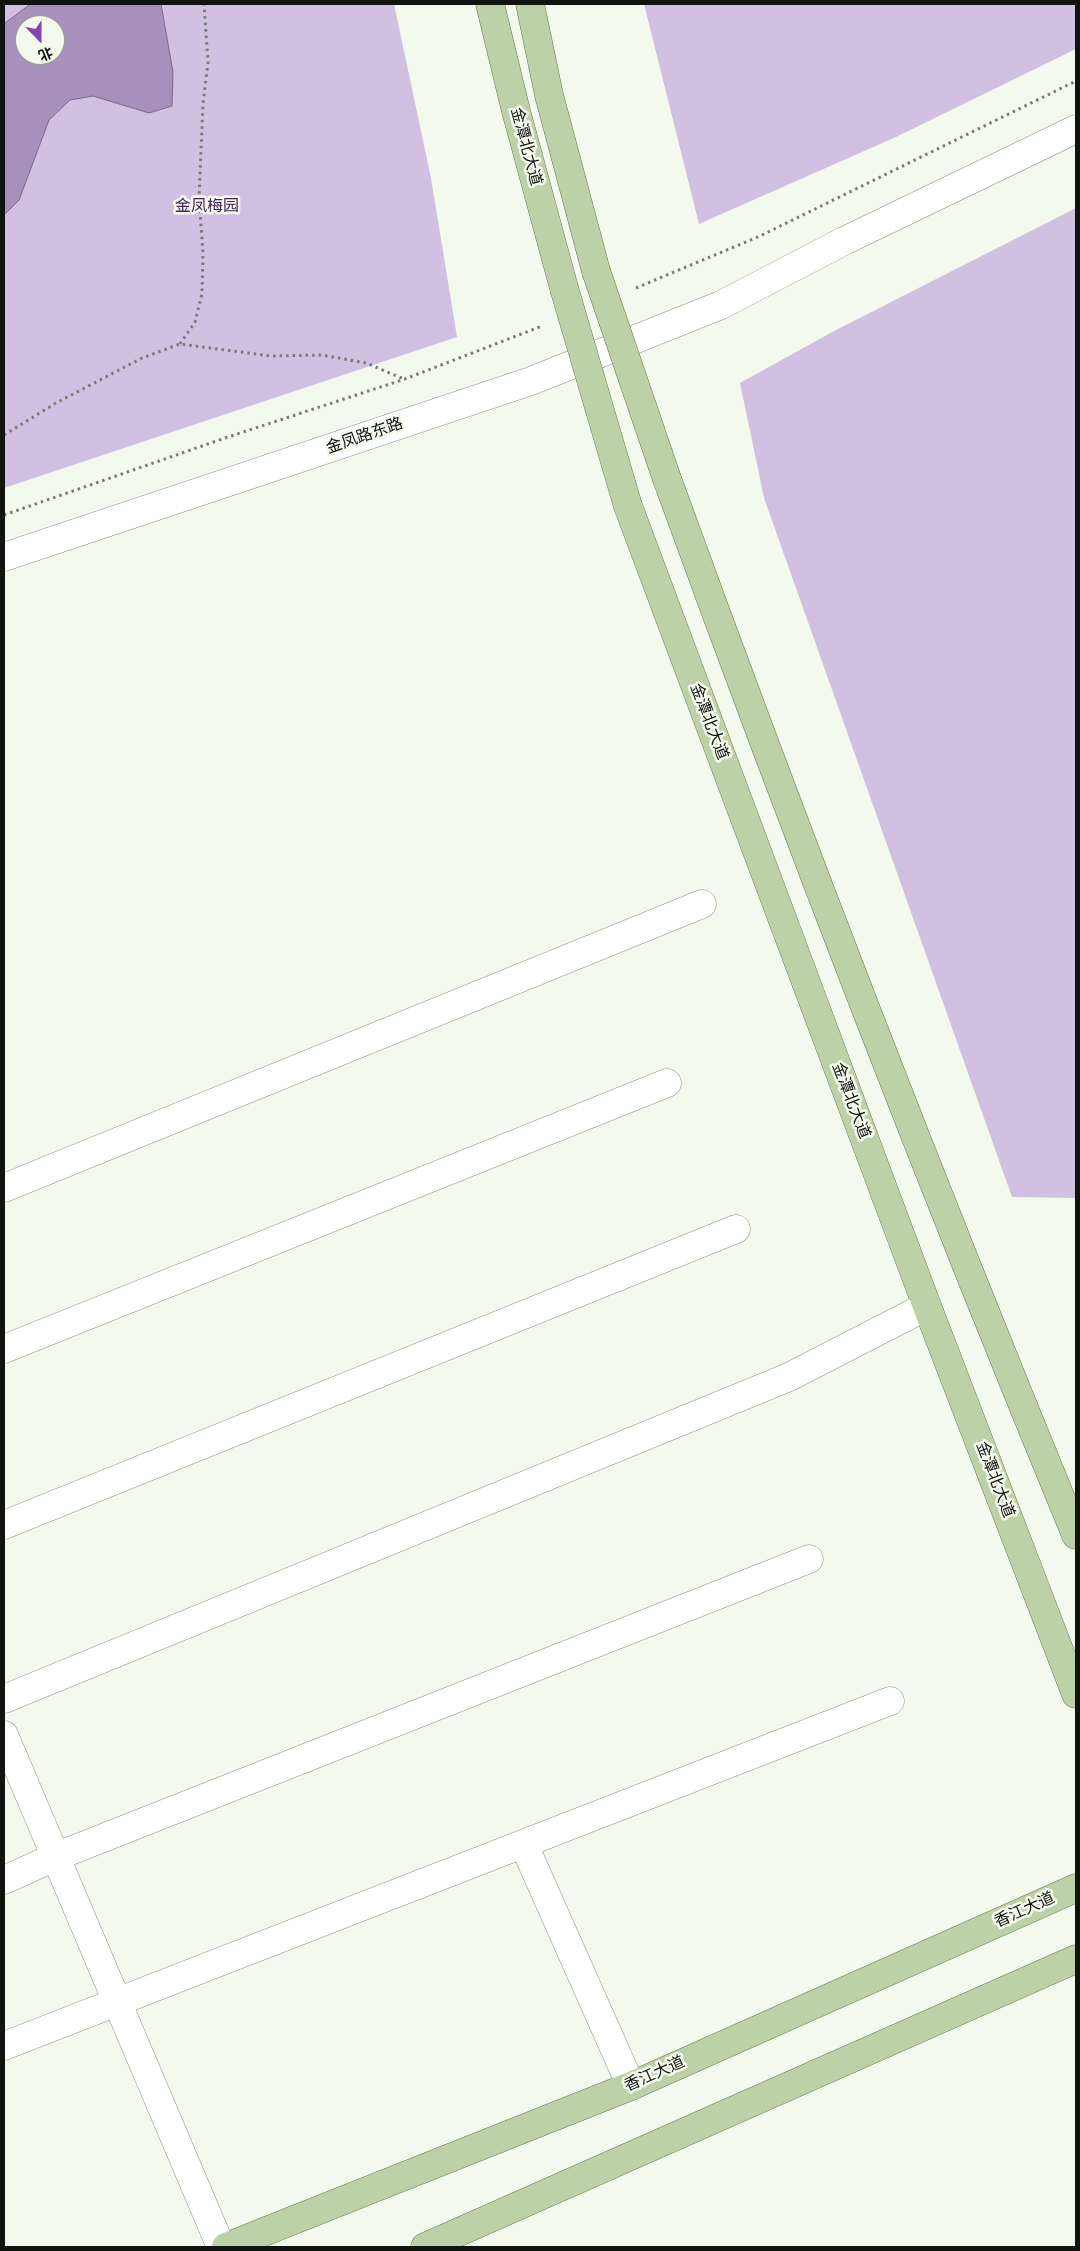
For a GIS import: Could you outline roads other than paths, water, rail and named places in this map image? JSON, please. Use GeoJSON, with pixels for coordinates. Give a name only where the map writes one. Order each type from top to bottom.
{"type":"FeatureCollection","features":[{"type":"Feature","properties":{"kind":"main road","name":"金潭北大道"},"geometry":{"type":"LineString","coordinates":[[490,4],[516,112],[564,288],[628,506],[927,1306],[1076,1694]]}},
{"type":"Feature","properties":{"kind":"main road"},"geometry":{"type":"LineString","coordinates":[[530,4],[549,95],[596,271],[667,479],[763,741],[965,1265],[1076,1535]]}},
{"type":"Feature","properties":{"kind":"main road","name":"香江大道"},"geometry":{"type":"LineString","coordinates":[[226,2247],[630,2086],[1076,1888]]}},
{"type":"Feature","properties":{"kind":"main road"},"geometry":{"type":"LineString","coordinates":[[425,2247],[1076,1959]]}},
{"type":"Feature","properties":{"kind":"street","name":"金凤路东路"},"geometry":{"type":"LineString","coordinates":[[4,557],[532,381],[722,305],[844,242],[1076,128]]}},
{"type":"Feature","properties":{"kind":"street"},"geometry":{"type":"LineString","coordinates":[[4,1188],[702,904]]}},
{"type":"Feature","properties":{"kind":"street"},"geometry":{"type":"LineString","coordinates":[[4,1349],[667,1083]]}},
{"type":"Feature","properties":{"kind":"street"},"geometry":{"type":"LineString","coordinates":[[4,1524],[736,1229]]}},
{"type":"Feature","properties":{"kind":"street"},"geometry":{"type":"LineString","coordinates":[[4,1699],[789,1377],[927,1306]]}},
{"type":"Feature","properties":{"kind":"street"},"geometry":{"type":"LineString","coordinates":[[4,1880],[55,1857],[809,1559]]}},
{"type":"Feature","properties":{"kind":"street"},"geometry":{"type":"LineString","coordinates":[[4,2046],[890,1701]]}},
{"type":"Feature","properties":{"kind":"street"},"geometry":{"type":"LineString","coordinates":[[4,1735],[221,2247]]}},
{"type":"Feature","properties":{"kind":"street"},"geometry":{"type":"LineString","coordinates":[[524,1845],[630,2086]]}},
{"type":"Feature","properties":{"kind":"park label","name":"金凤梅园"},"geometry":{"type":"Point","coordinates":[207,207]}}]}
